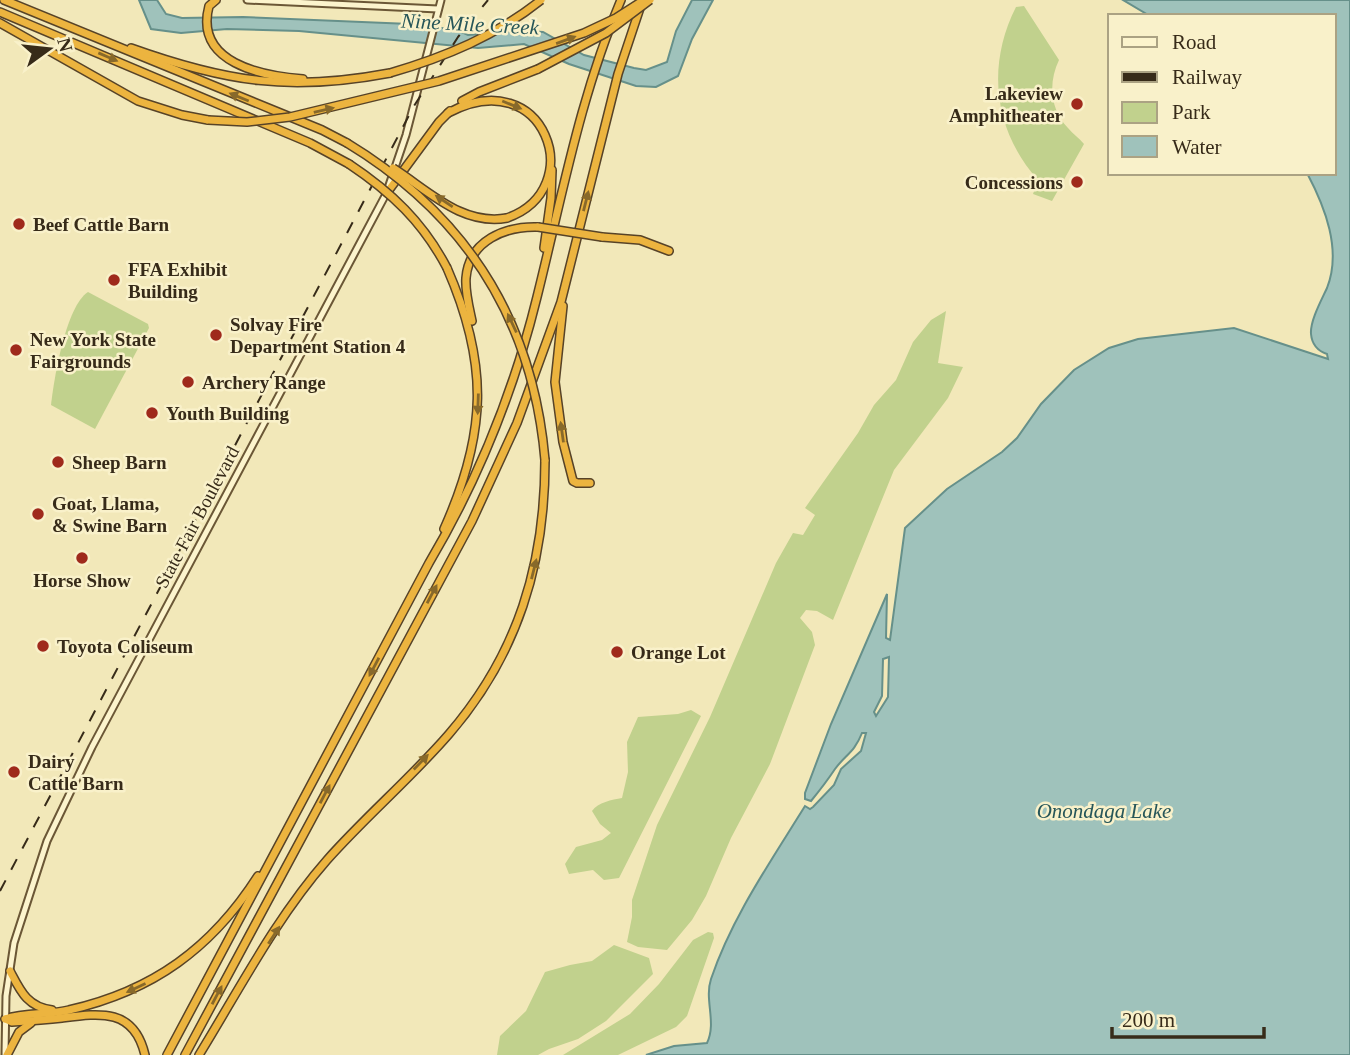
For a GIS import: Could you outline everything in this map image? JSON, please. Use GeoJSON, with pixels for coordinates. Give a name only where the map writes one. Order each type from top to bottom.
{"type":"FeatureCollection","features":[{"type":"Feature","properties":{"kind":"highway"},"geometry":{"type":"LineString","coordinates":[[4,0],[322,130],[386,163],[472,218],[507,218],[527,208],[542,190],[549,175],[550,155]]}},
{"type":"Feature","properties":{"kind":"highway"},"geometry":{"type":"LineString","coordinates":[[216,0],[209,6],[207,14],[211,36],[224,56],[236,65],[274,75],[338,81]]}},
{"type":"Feature","properties":{"kind":"highway"},"geometry":{"type":"LineString","coordinates":[[91,35],[210,74],[272,82],[338,81],[390,73],[448,54],[475,42],[541,0]]}},
{"type":"Feature","properties":{"kind":"highway"},"geometry":{"type":"LineString","coordinates":[[167,1055],[429,563],[461,508],[484,457],[519,362],[537,299],[590,79],[621,0]]}},
{"type":"Feature","properties":{"kind":"highway"},"geometry":{"type":"LineString","coordinates":[[185,1055],[497,470],[540,364],[571,260],[623,58],[646,0]]}},
{"type":"Feature","properties":{"kind":"highway"},"geometry":{"type":"LineString","coordinates":[[386,194],[448,113],[463,100],[537,69],[606,33],[646,0]]}},
{"type":"Feature","properties":{"kind":"highway"},"geometry":{"type":"LineString","coordinates":[[0,23],[138,101],[182,115],[208,120],[247,122],[290,117],[439,81],[591,30],[646,0]]}},
{"type":"Feature","properties":{"kind":"highway"},"geometry":{"type":"LineString","coordinates":[[0,12],[280,131],[349,164],[394,196],[435,245],[447,268],[465,313],[476,359]]}},
{"type":"Feature","properties":{"kind":"highway"},"geometry":{"type":"LineString","coordinates":[[448,113],[481,100],[509,102],[526,111],[540,125],[550,155],[551,198],[537,299]]}},
{"type":"Feature","properties":{"kind":"highway"},"geometry":{"type":"LineString","coordinates":[[199,1055],[298,897],[326,861],[447,736],[491,677],[519,618],[537,560],[545,497],[545,460],[540,413],[526,357],[512,323],[480,265],[447,224],[390,171],[347,143]]}},
{"type":"Feature","properties":{"kind":"highway"},"geometry":{"type":"LineString","coordinates":[[398,160],[409,162]]}},
{"type":"Feature","properties":{"kind":"highway"},"geometry":{"type":"LineString","coordinates":[[429,563],[455,508],[468,472],[476,435],[478,407],[475,339],[466,292],[466,276],[481,245],[495,234],[521,227],[640,240],[669,251]]}},
{"type":"Feature","properties":{"kind":"highway"},"geometry":{"type":"LineString","coordinates":[[571,260],[561,319],[555,382],[570,477],[577,483],[590,483]]}},
{"type":"Feature","properties":{"kind":"highway"},"geometry":{"type":"LineString","coordinates":[[3,1019],[66,1011],[120,995],[158,977],[188,957],[229,916],[272,858]]}},
{"type":"Feature","properties":{"kind":"highway"},"geometry":{"type":"LineString","coordinates":[[10,971],[26,1000],[43,1009],[66,1011]]}},
{"type":"Feature","properties":{"kind":"highway"},"geometry":{"type":"LineString","coordinates":[[3,1019],[12,1022],[95,1014],[113,1016],[129,1025],[137,1034],[145,1055]]}},
{"type":"Feature","properties":{"kind":"highway"},"geometry":{"type":"LineString","coordinates":[[6,1055],[19,1032],[34,1021]]}},
{"type":"Feature","properties":{"kind":"main road"},"geometry":{"type":"LineString","coordinates":[[247,0],[438,9]]}},
{"type":"Feature","properties":{"kind":"main road","name":"State Fair Boulevard"},"geometry":{"type":"LineString","coordinates":[[6,1055],[3,1019],[14,943],[41,856],[66,800],[386,194],[398,160],[441,0]]}},
{"type":"Feature","properties":{"kind":"green space"},"geometry":{"type":"Polygon","coordinates":[[[1024,6],[1059,60],[1052,87],[1057,113],[1084,144],[1052,201],[1033,194],[1038,180],[1012,141],[999,97],[998,75],[1007,29],[1016,7],[1024,6]]]}},
{"type":"Feature","properties":{"kind":"green space"},"geometry":{"type":"Polygon","coordinates":[[[88,292],[148,324],[149,328],[95,429],[51,405],[67,327],[80,300],[88,292]]]}},
{"type":"Feature","properties":{"kind":"green space"},"geometry":{"type":"Polygon","coordinates":[[[946,311],[938,363],[963,367],[948,398],[894,470],[833,620],[817,611],[806,610],[800,618],[812,632],[815,645],[770,764],[731,838],[706,896],[692,920],[667,950],[638,947],[627,942],[632,900],[657,825],[710,717],[776,563],[793,533],[803,535],[815,515],[805,508],[858,433],[874,405],[896,380],[913,342],[931,320],[946,311]]]}},
{"type":"Feature","properties":{"kind":"green space"},"geometry":{"type":"Polygon","coordinates":[[[691,710],[701,716],[619,878],[604,880],[593,870],[569,874],[565,864],[576,847],[602,840],[611,833],[600,824],[592,811],[601,803],[622,798],[628,772],[627,742],[638,717],[678,714],[691,710]]]}},
{"type":"Feature","properties":{"kind":"green space"},"geometry":{"type":"Polygon","coordinates":[[[708,932],[713,933],[714,938],[687,1016],[676,1027],[618,1055],[563,1055],[630,1014],[659,984],[693,940],[708,932]]]}},
{"type":"Feature","properties":{"kind":"green space"},"geometry":{"type":"Polygon","coordinates":[[[614,945],[649,958],[653,974],[606,1021],[578,1039],[538,1055],[497,1055],[500,1036],[526,1011],[545,972],[592,961],[614,945]]]}},
{"type":"Feature","properties":{"kind":"water"},"geometry":{"type":"Polygon","coordinates":[[[139,0],[157,0],[166,14],[182,18],[243,17],[410,24],[457,30],[468,35],[543,32],[584,55],[646,70],[667,62],[676,31],[692,0],[713,0],[692,39],[678,76],[656,87],[636,86],[569,64],[524,44],[478,48],[299,31],[227,29],[181,33],[151,29],[139,0]]]}},
{"type":"Feature","properties":{"kind":"water","name":"Onondaga Lake"},"geometry":{"type":"Polygon","coordinates":[[[1123,0],[1350,0],[1350,1055],[646,1055],[674,1046],[707,1043],[711,1027],[711,979],[741,912],[805,806],[810,809],[813,807],[834,785],[841,769],[861,751],[866,733],[862,733],[853,749],[811,801],[805,799],[831,724],[887,594],[886,638],[890,640],[905,528],[947,489],[1002,452],[1017,438],[1041,404],[1074,370],[1109,348],[1138,339],[1234,328],[1328,359],[1327,354],[1314,344],[1311,329],[1327,288],[1333,259],[1329,229],[1320,200],[1308,175],[1336,175],[1336,14],[1147,14],[1123,0]],[[889,657],[883,659],[882,696],[874,712],[876,716],[888,697],[889,657]]]}},
{"type":"Feature","properties":{"kind":"railway"},"geometry":{"type":"LineString","coordinates":[[0,891],[414,106],[458,37],[488,0]]}},
{"type":"Feature","properties":{"kind":"place","name":"Lakeview Amphitheater"},"geometry":{"type":"Point","coordinates":[1077,104]}},
{"type":"Feature","properties":{"kind":"place","name":"Concessions"},"geometry":{"type":"Point","coordinates":[1077,182]}},
{"type":"Feature","properties":{"kind":"place","name":"Beef Cattle Barn"},"geometry":{"type":"Point","coordinates":[19,224]}},
{"type":"Feature","properties":{"kind":"place","name":"FFA Exhibit Building"},"geometry":{"type":"Point","coordinates":[114,280]}},
{"type":"Feature","properties":{"kind":"place","name":"Solvay Fire Department Station 4"},"geometry":{"type":"Point","coordinates":[216,335]}},
{"type":"Feature","properties":{"kind":"place","name":"New York State Fairgrounds"},"geometry":{"type":"Point","coordinates":[16,350]}},
{"type":"Feature","properties":{"kind":"place","name":"Archery Range"},"geometry":{"type":"Point","coordinates":[188,382]}},
{"type":"Feature","properties":{"kind":"place","name":"Youth Building"},"geometry":{"type":"Point","coordinates":[152,413]}},
{"type":"Feature","properties":{"kind":"place","name":"Sheep Barn"},"geometry":{"type":"Point","coordinates":[58,462]}},
{"type":"Feature","properties":{"kind":"place","name":"Goat, Llama, & Swine Barn"},"geometry":{"type":"Point","coordinates":[38,514]}},
{"type":"Feature","properties":{"kind":"place","name":"Horse Show"},"geometry":{"type":"Point","coordinates":[82,558]}},
{"type":"Feature","properties":{"kind":"place","name":"Toyota Coliseum"},"geometry":{"type":"Point","coordinates":[43,646]}},
{"type":"Feature","properties":{"kind":"place","name":"Orange Lot"},"geometry":{"type":"Point","coordinates":[617,652]}},
{"type":"Feature","properties":{"kind":"place","name":"Dairy Cattle Barn"},"geometry":{"type":"Point","coordinates":[14,772]}},
{"type":"Feature","properties":{"kind":"water label","name":"Nine Mile Creek"},"geometry":{"type":"Point","coordinates":[470,24]}}]}
